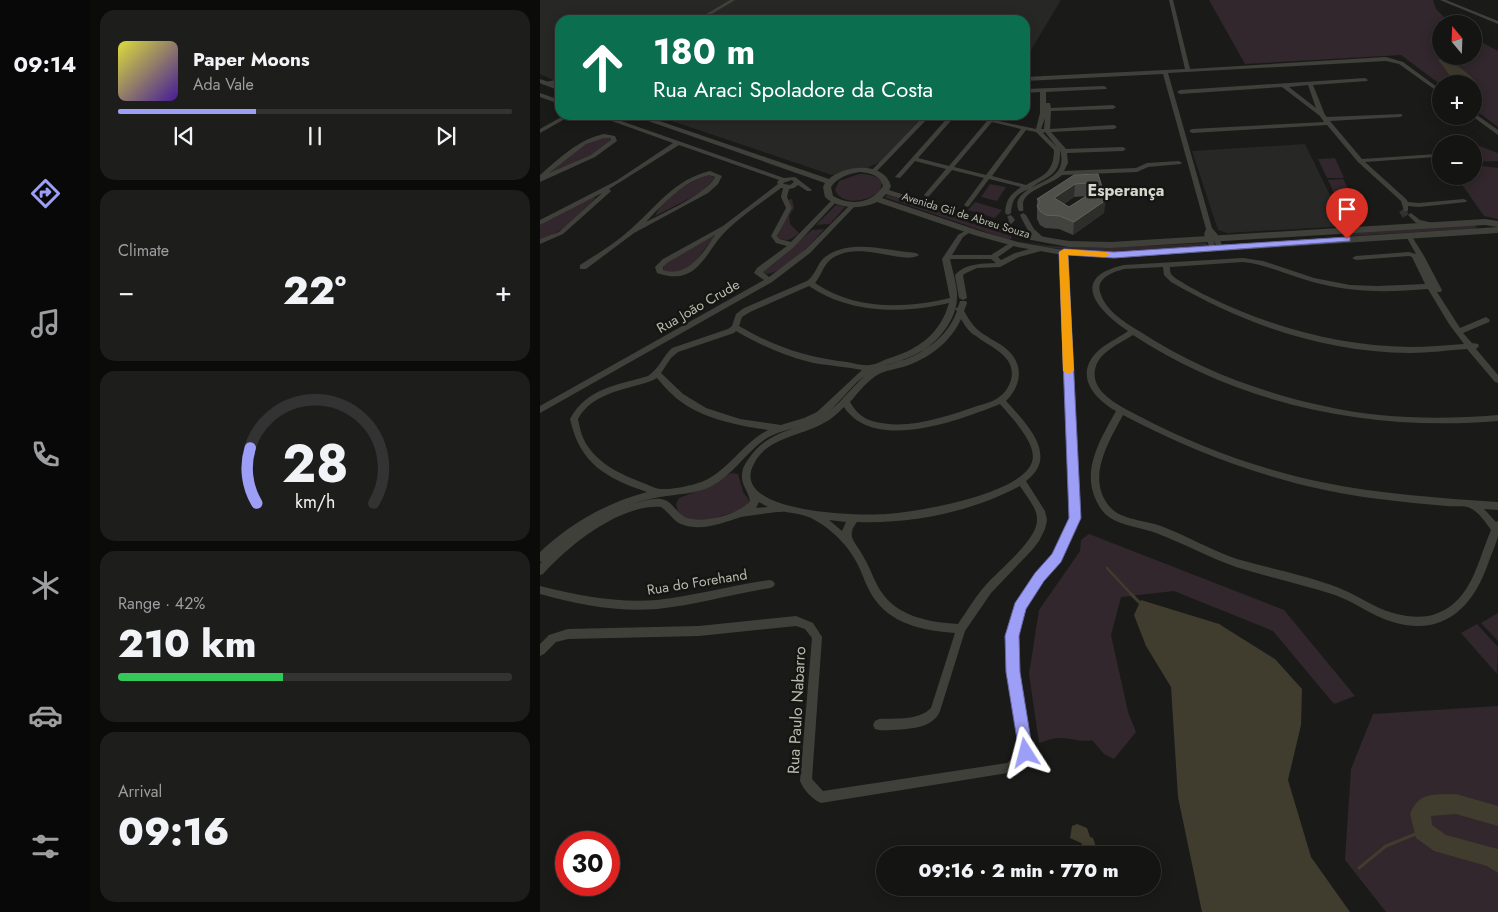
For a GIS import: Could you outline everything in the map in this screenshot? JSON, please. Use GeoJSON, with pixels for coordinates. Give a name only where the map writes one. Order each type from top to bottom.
{"type":"FeatureCollection","features":[{"type":"Feature","properties":{"kind":"street"},"geometry":{"type":"LineString","coordinates":[[707,15],[733,0]]}},
{"type":"Feature","properties":{"kind":"street"},"geometry":{"type":"LineString","coordinates":[[1171,0],[1188,70]]}},
{"type":"Feature","properties":{"kind":"street"},"geometry":{"type":"LineString","coordinates":[[1442,0],[1498,23]]}},
{"type":"Feature","properties":{"kind":"street"},"geometry":{"type":"LineString","coordinates":[[1030,80],[1386,59],[1401,63],[1432,85]]}},
{"type":"Feature","properties":{"kind":"street"},"geometry":{"type":"LineString","coordinates":[[1165,72],[1209,229],[1215,244]]}},
{"type":"Feature","properties":{"kind":"street"},"geometry":{"type":"LineString","coordinates":[[1180,92],[1365,80]]}},
{"type":"Feature","properties":{"kind":"street"},"geometry":{"type":"LineString","coordinates":[[542,82],[555,81]]}},
{"type":"Feature","properties":{"kind":"street"},"geometry":{"type":"LineString","coordinates":[[542,82],[555,86]]}},
{"type":"Feature","properties":{"kind":"street"},"geometry":{"type":"LineString","coordinates":[[1310,84],[1326,119]]}},
{"type":"Feature","properties":{"kind":"street"},"geometry":{"type":"LineString","coordinates":[[1284,85],[1326,119],[1360,161],[1403,199],[1406,222],[1402,227]]}},
{"type":"Feature","properties":{"kind":"street"},"geometry":{"type":"LineString","coordinates":[[1030,91],[1104,88]]}},
{"type":"Feature","properties":{"kind":"street"},"geometry":{"type":"LineString","coordinates":[[1004,230],[1012,220],[1009,215],[1009,202],[1015,194],[1048,182],[1060,173],[1066,160],[1064,151],[1047,131],[1045,90]]}},
{"type":"Feature","properties":{"kind":"street"},"geometry":{"type":"LineString","coordinates":[[540,93],[555,98]]}},
{"type":"Feature","properties":{"kind":"street"},"geometry":{"type":"LineString","coordinates":[[1046,110],[1113,107]]}},
{"type":"Feature","properties":{"kind":"street"},"geometry":{"type":"LineString","coordinates":[[1038,130],[1046,110]]}},
{"type":"Feature","properties":{"kind":"street"},"geometry":{"type":"LineString","coordinates":[[1192,131],[1326,119],[1400,115]]}},
{"type":"Feature","properties":{"kind":"street"},"geometry":{"type":"LineString","coordinates":[[540,131],[560,120]]}},
{"type":"Feature","properties":{"kind":"street"},"geometry":{"type":"LineString","coordinates":[[612,120],[732,162],[787,186],[797,184],[795,180]]}},
{"type":"Feature","properties":{"kind":"street"},"geometry":{"type":"LineString","coordinates":[[623,120],[795,180],[809,190]]}},
{"type":"Feature","properties":{"kind":"street"},"geometry":{"type":"LineString","coordinates":[[650,120],[830,182]]}},
{"type":"Feature","properties":{"kind":"street"},"geometry":{"type":"LineString","coordinates":[[873,172],[923,120]]}},
{"type":"Feature","properties":{"kind":"street"},"geometry":{"type":"LineString","coordinates":[[898,177],[949,120]]}},
{"type":"Feature","properties":{"kind":"street"},"geometry":{"type":"LineString","coordinates":[[927,195],[991,120]]}},
{"type":"Feature","properties":{"kind":"street"},"geometry":{"type":"LineString","coordinates":[[1000,120],[1026,128],[1047,131],[1114,128]]}},
{"type":"Feature","properties":{"kind":"street"},"geometry":{"type":"LineString","coordinates":[[1482,121],[1498,133]]}},
{"type":"Feature","properties":{"kind":"street"},"geometry":{"type":"LineString","coordinates":[[544,177],[571,152],[591,139],[616,133],[628,126]]}},
{"type":"Feature","properties":{"kind":"street"},"geometry":{"type":"LineString","coordinates":[[967,205],[1026,128]]}},
{"type":"Feature","properties":{"kind":"street"},"geometry":{"type":"LineString","coordinates":[[1038,130],[1057,150],[1058,162],[1046,176],[1029,188],[1020,199],[1019,205],[1031,230],[1043,240]]}},
{"type":"Feature","properties":{"kind":"street"},"geometry":{"type":"LineString","coordinates":[[544,177],[605,149],[614,141],[613,137],[616,133]]}},
{"type":"Feature","properties":{"kind":"street"},"geometry":{"type":"LineString","coordinates":[[540,222],[618,182],[678,143]]}},
{"type":"Feature","properties":{"kind":"street"},"geometry":{"type":"LineString","coordinates":[[1064,151],[1123,149]]}},
{"type":"Feature","properties":{"kind":"street"},"geometry":{"type":"LineString","coordinates":[[1360,161],[1432,155]]}},
{"type":"Feature","properties":{"kind":"street"},"geometry":{"type":"LineString","coordinates":[[914,159],[1029,188]]}},
{"type":"Feature","properties":{"kind":"street"},"geometry":{"type":"LineString","coordinates":[[632,232],[677,188],[700,174],[720,170],[732,162]]}},
{"type":"Feature","properties":{"kind":"street"},"geometry":{"type":"LineString","coordinates":[[1060,173],[1136,170],[1148,165],[1179,163]]}},
{"type":"Feature","properties":{"kind":"street"},"geometry":{"type":"LineString","coordinates":[[583,267],[632,232],[706,192],[718,180],[720,170]]}},
{"type":"Feature","properties":{"kind":"street"},"geometry":{"type":"LineString","coordinates":[[851,171],[873,172],[882,176],[886,181],[885,191],[877,199],[853,205],[834,201],[827,192],[830,182],[835,177],[851,171]]}},
{"type":"Feature","properties":{"kind":"street"},"geometry":{"type":"LineString","coordinates":[[715,235],[691,268],[677,274],[660,271],[660,266],[665,261],[715,235],[795,180]]}},
{"type":"Feature","properties":{"kind":"street"},"geometry":{"type":"LineString","coordinates":[[540,242],[561,233],[618,182]]}},
{"type":"Feature","properties":{"kind":"street"},"geometry":{"type":"LineString","coordinates":[[787,186],[784,196],[789,208],[774,236],[778,241],[792,245]]}},
{"type":"Feature","properties":{"kind":"street","name":"Avenida Gil de Abreu Souza"},"geometry":{"type":"LineString","coordinates":[[885,191],[1004,230],[1043,240],[1069,244],[1215,244],[1409,236],[1498,230]]}},
{"type":"Feature","properties":{"kind":"street"},"geometry":{"type":"LineString","coordinates":[[592,196],[600,198]]}},
{"type":"Feature","properties":{"kind":"street","name":"Avenida Gil de Abreu Souza"},"geometry":{"type":"LineString","coordinates":[[877,199],[1013,243],[1064,252],[1114,255],[1402,227],[1476,223],[1498,224]]}},
{"type":"Feature","properties":{"kind":"street"},"geometry":{"type":"LineString","coordinates":[[769,280],[758,271],[792,245],[834,201]]}},
{"type":"Feature","properties":{"kind":"street"},"geometry":{"type":"LineString","coordinates":[[1406,211],[1419,205],[1464,201]]}},
{"type":"Feature","properties":{"kind":"street","name":"Rua João Crude"},"geometry":{"type":"LineString","coordinates":[[540,410],[769,280],[808,251],[853,205]]}},
{"type":"Feature","properties":{"kind":"street"},"geometry":{"type":"LineString","coordinates":[[1406,211],[1418,222],[1436,225]]}},
{"type":"Feature","properties":{"kind":"street"},"geometry":{"type":"LineString","coordinates":[[650,214],[658,218]]}},
{"type":"Feature","properties":{"kind":"street"},"geometry":{"type":"LineString","coordinates":[[1467,232],[1482,228],[1476,223]]}},
{"type":"Feature","properties":{"kind":"street"},"geometry":{"type":"LineString","coordinates":[[970,230],[960,236],[947,257],[953,300],[947,323],[930,342],[906,356],[869,368],[819,415],[783,431],[762,448],[755,455],[747,471],[748,485],[754,493],[771,504],[813,515],[855,518],[888,518],[926,513],[990,496],[1022,482],[1036,465],[1037,454],[1028,434],[1002,400]]}},
{"type":"Feature","properties":{"kind":"street"},"geometry":{"type":"LineString","coordinates":[[1409,236],[1421,256],[1432,287],[1463,330],[1471,346],[1498,372]]}},
{"type":"Feature","properties":{"kind":"street"},"geometry":{"type":"LineString","coordinates":[[947,257],[993,257],[1020,240],[1043,240]]}},
{"type":"Feature","properties":{"kind":"street"},"geometry":{"type":"LineString","coordinates":[[661,493],[624,480],[600,467],[593,460],[577,433],[574,419],[581,406],[594,397],[658,374],[668,356],[675,350],[731,331],[735,328],[739,316],[747,310],[810,283],[824,261],[845,251],[865,248],[916,255]]}},
{"type":"Feature","properties":{"kind":"street"},"geometry":{"type":"LineString","coordinates":[[846,403],[850,410],[861,420],[874,425],[890,427],[942,420],[1002,400],[1014,385],[1015,365],[1003,350],[972,330],[962,304],[960,273],[976,266],[1001,263],[1017,255],[1039,249]]}},
{"type":"Feature","properties":{"kind":"street"},"geometry":{"type":"LineString","coordinates":[[1026,753],[1013,672],[1012,636],[1020,607],[1039,577],[1056,558],[1075,518],[1064,252]]}},
{"type":"Feature","properties":{"kind":"street"},"geometry":{"type":"LineString","coordinates":[[1356,258],[1414,255],[1432,287],[1471,346],[1498,380]]}},
{"type":"Feature","properties":{"kind":"street"},"geometry":{"type":"LineString","coordinates":[[993,257],[1001,263]]}},
{"type":"Feature","properties":{"kind":"street"},"geometry":{"type":"LineString","coordinates":[[1432,287],[1383,290],[1340,286],[1312,280],[1250,260],[1124,267],[1112,270],[1095,287],[1098,302],[1132,332],[1215,375],[1305,404],[1345,412],[1396,418],[1446,420],[1498,418]]}},
{"type":"Feature","properties":{"kind":"street"},"geometry":{"type":"LineString","coordinates":[[1166,265],[1168,275],[1174,280],[1218,305],[1254,320],[1304,337],[1334,343],[1392,350],[1424,350],[1471,346]]}},
{"type":"Feature","properties":{"kind":"street"},"geometry":{"type":"LineString","coordinates":[[810,283],[831,297],[861,304],[910,306],[940,304],[953,300],[962,304]]}},
{"type":"Feature","properties":{"kind":"street"},"geometry":{"type":"LineString","coordinates":[[953,300],[962,304]]}},
{"type":"Feature","properties":{"kind":"street"},"geometry":{"type":"LineString","coordinates":[[540,558],[579,526],[600,514],[636,499],[661,493],[692,490],[709,483],[764,436],[821,421],[846,403],[867,379],[878,371],[907,362],[930,350],[950,331],[962,304]]}},
{"type":"Feature","properties":{"kind":"street"},"geometry":{"type":"LineString","coordinates":[[1463,330],[1486,320]]}},
{"type":"Feature","properties":{"kind":"street"},"geometry":{"type":"LineString","coordinates":[[735,328],[760,342],[788,354],[878,371]]}},
{"type":"Feature","properties":{"kind":"street"},"geometry":{"type":"LineString","coordinates":[[1132,332],[1101,354],[1092,368],[1092,380],[1096,389],[1104,398],[1121,410],[1208,450],[1296,480],[1391,497],[1498,506]]}},
{"type":"Feature","properties":{"kind":"street"},"geometry":{"type":"LineString","coordinates":[[658,374],[682,397],[705,412],[738,422],[783,431]]}},
{"type":"Feature","properties":{"kind":"street"},"geometry":{"type":"LineString","coordinates":[[1121,410],[1101,448],[1095,466],[1097,492],[1108,512],[1123,519],[1157,528],[1205,551],[1264,571],[1337,592],[1391,617],[1412,621],[1432,620],[1445,615],[1457,608],[1475,583],[1497,527],[1471,504]]}},
{"type":"Feature","properties":{"kind":"street"},"geometry":{"type":"LineString","coordinates":[[726,470],[737,469],[747,471]]}},
{"type":"Feature","properties":{"kind":"street"},"geometry":{"type":"LineString","coordinates":[[624,480],[632,488],[636,499]]}},
{"type":"Feature","properties":{"kind":"street"},"geometry":{"type":"LineString","coordinates":[[879,725],[924,721],[931,717],[961,630],[987,590],[1036,538],[1042,520],[1040,512],[1022,482]]}},
{"type":"Feature","properties":{"kind":"street"},"geometry":{"type":"LineString","coordinates":[[672,510],[673,500],[679,492]]}},
{"type":"Feature","properties":{"kind":"street"},"geometry":{"type":"LineString","coordinates":[[743,513],[753,505],[754,493]]}},
{"type":"Feature","properties":{"kind":"street"},"geometry":{"type":"LineString","coordinates":[[540,571],[553,556],[573,540],[618,514],[659,503],[666,504],[683,521],[697,524],[743,513],[788,508]]}},
{"type":"Feature","properties":{"kind":"street"},"geometry":{"type":"LineString","coordinates":[[813,515],[849,544],[859,556],[872,586],[886,606],[918,623],[961,630]]}},
{"type":"Feature","properties":{"kind":"street"},"geometry":{"type":"LineString","coordinates":[[849,544],[846,532],[847,527],[855,518]]}},
{"type":"Feature","properties":{"kind":"street","name":"Rua do Forehand"},"geometry":{"type":"LineString","coordinates":[[540,590],[590,603],[630,606],[654,605],[770,584]]}},
{"type":"Feature","properties":{"kind":"street","name":"Rua Paulo Nabarro"},"geometry":{"type":"LineString","coordinates":[[540,651],[552,638],[568,634],[699,631],[796,621],[810,626],[816,637],[806,781],[821,797],[1010,768],[1026,753]]}},
{"type":"Feature","properties":{"kind":"shaded area"},"geometry":{"type":"Polygon","coordinates":[[[540,0],[1061,0],[1030,52],[1030,15],[555,15],[555,81],[540,74],[540,0]]]}},
{"type":"Feature","properties":{"kind":"shaded area"},"geometry":{"type":"Polygon","coordinates":[[[1209,0],[1433,0],[1436,9],[1442,15],[1432,15],[1432,65],[1482,65],[1482,42],[1498,51],[1498,127],[1482,115],[1482,75],[1432,75],[1432,78],[1401,55],[1245,64],[1209,0]]]}},
{"type":"Feature","properties":{"kind":"shaded area"},"geometry":{"type":"Polygon","coordinates":[[[1442,65],[1456,65],[1469,75],[1450,75],[1442,65]]]}},
{"type":"Feature","properties":{"kind":"shaded area"},"geometry":{"type":"Polygon","coordinates":[[[669,120],[920,120],[880,162],[867,168],[846,170],[832,175],[669,120]]]}},
{"type":"Feature","properties":{"kind":"shaded area"},"geometry":{"type":"Polygon","coordinates":[[[609,137],[611,141],[592,155],[548,174],[561,161],[584,145],[600,138],[609,137]]]}},
{"type":"Feature","properties":{"kind":"shaded area"},"geometry":{"type":"Polygon","coordinates":[[[1305,144],[1345,226],[1227,233],[1218,230],[1192,151],[1305,144]]]}},
{"type":"Feature","properties":{"kind":"shaded area"},"geometry":{"type":"Polygon","coordinates":[[[1482,147],[1498,153],[1498,161],[1482,162],[1482,147]]]}},
{"type":"Feature","properties":{"kind":"shaded area"},"geometry":{"type":"Polygon","coordinates":[[[1335,158],[1344,178],[1327,178],[1318,159],[1335,158]]]}},
{"type":"Feature","properties":{"kind":"shaded area"},"geometry":{"type":"Polygon","coordinates":[[[1482,166],[1498,168],[1498,219],[1484,216],[1462,185],[1482,185],[1482,166]]]}},
{"type":"Feature","properties":{"kind":"shaded area"},"geometry":{"type":"Polygon","coordinates":[[[708,174],[715,178],[702,192],[655,216],[671,197],[693,181],[708,174]]]}},
{"type":"Feature","properties":{"kind":"shaded area"},"geometry":{"type":"Polygon","coordinates":[[[859,174],[872,175],[880,180],[882,182],[880,191],[863,200],[856,201],[843,199],[838,195],[835,190],[839,181],[859,174]]]}},
{"type":"Feature","properties":{"kind":"shaded area"},"geometry":{"type":"Polygon","coordinates":[[[1343,179],[1352,196],[1336,197],[1328,180],[1343,179]]]}},
{"type":"Feature","properties":{"kind":"shaded area"},"geometry":{"type":"Polygon","coordinates":[[[990,184],[1006,187],[997,201],[981,197],[990,184]]]}},
{"type":"Feature","properties":{"kind":"shaded area"},"geometry":{"type":"Polygon","coordinates":[[[888,195],[1011,236],[1012,238],[1009,240],[884,197],[888,195]]]}},
{"type":"Feature","properties":{"kind":"shaded area"},"geometry":{"type":"Polygon","coordinates":[[[593,197],[596,198],[563,229],[540,241],[540,225],[593,197]]]}},
{"type":"Feature","properties":{"kind":"shaded area"},"geometry":{"type":"Polygon","coordinates":[[[792,199],[794,208],[789,216],[790,224],[799,233],[792,238],[784,240],[778,237],[778,233],[792,209],[788,200],[792,199]]]}},
{"type":"Feature","properties":{"kind":"shaded area"},"geometry":{"type":"Polygon","coordinates":[[[975,202],[1002,210],[995,218],[968,210],[975,202]]]}},
{"type":"Feature","properties":{"kind":"shaded area"},"geometry":{"type":"Polygon","coordinates":[[[836,205],[845,207],[830,224],[816,225],[836,205]]]}},
{"type":"Feature","properties":{"kind":"shaded area"},"geometry":{"type":"Polygon","coordinates":[[[1475,225],[1477,228],[1471,229],[1350,236],[1346,233],[1475,225]]]}},
{"type":"Feature","properties":{"kind":"shaded area"},"geometry":{"type":"Polygon","coordinates":[[[824,229],[790,263],[773,272],[766,274],[763,271],[812,230],[824,229]]]}},
{"type":"Feature","properties":{"kind":"shaded area"},"geometry":{"type":"Polygon","coordinates":[[[713,236],[713,239],[689,267],[677,272],[663,271],[664,264],[713,236]]]}},
{"type":"Feature","properties":{"kind":"shaded area"},"geometry":{"type":"Polygon","coordinates":[[[1020,241],[1048,246],[1101,248],[1206,243],[1208,246],[1098,252],[1052,248],[1020,241]]]}},
{"type":"Feature","properties":{"kind":"shaded area"},"geometry":{"type":"Polygon","coordinates":[[[731,473],[738,474],[743,492],[750,501],[744,509],[705,521],[692,521],[679,515],[676,504],[679,498],[702,489],[731,473]]]}},
{"type":"Feature","properties":{"kind":"shaded area"},"geometry":{"type":"Polygon","coordinates":[[[1089,534],[1284,610],[1355,696],[1334,704],[1273,631],[1174,591],[1121,597],[1111,635],[1128,712],[1136,732],[1114,759],[1104,754],[1092,740],[1059,738],[1039,743],[1029,674],[1039,610],[1080,551],[1081,540],[1089,534]]]}},
{"type":"Feature","properties":{"kind":"shaded area"},"geometry":{"type":"Polygon","coordinates":[[[1141,600],[1219,624],[1275,659],[1302,689],[1301,725],[1288,780],[1311,857],[1350,912],[1202,912],[1178,797],[1171,687],[1146,646],[1134,615],[1141,600]]]}},
{"type":"Feature","properties":{"kind":"shaded area"},"geometry":{"type":"Polygon","coordinates":[[[1498,613],[1498,641],[1481,623],[1498,613]]]}},
{"type":"Feature","properties":{"kind":"shaded area"},"geometry":{"type":"Polygon","coordinates":[[[1477,624],[1498,647],[1497,674],[1461,633],[1477,624]]]}},
{"type":"Feature","properties":{"kind":"shaded area"},"geometry":{"type":"Polygon","coordinates":[[[1498,706],[1498,912],[1386,912],[1345,860],[1351,769],[1373,714],[1498,706]]]}},
{"type":"Feature","properties":{"kind":"shaded area"},"geometry":{"type":"Polygon","coordinates":[[[1077,824],[1087,828],[1096,846],[1083,846],[1081,843],[1070,838],[1072,826],[1077,824]]]}},
{"type":"Feature","properties":{"kind":"building"},"geometry":{"type":"Polygon","coordinates":[[[1098,174],[1106,200],[1074,222],[1060,216],[1046,215],[1040,211],[1037,206],[1040,201],[1037,199],[1074,175],[1098,174]],[[1088,183],[1075,184],[1054,198],[1069,207],[1091,193],[1088,183]]]}},
{"type":"Feature","properties":{"kind":"waterway"},"geometry":{"type":"LineString","coordinates":[[1107,568],[1132,595]]}},
{"type":"Feature","properties":{"kind":"waterway"},"geometry":{"type":"LineString","coordinates":[[1132,595],[1142,605]]}},
{"type":"Feature","properties":{"kind":"waterway"},"geometry":{"type":"LineString","coordinates":[[1498,816],[1456,804],[1426,806],[1420,814],[1423,831],[1441,844],[1493,857],[1498,862]]}},
{"type":"Feature","properties":{"kind":"waterway"},"geometry":{"type":"LineString","coordinates":[[1359,868],[1386,846],[1423,831]]}},
{"type":"Feature","properties":{"kind":"tunnel"},"geometry":{"type":"LineString","coordinates":[[1402,210],[1406,216]]}},
{"type":"Feature","properties":{"kind":"slow traffic"},"geometry":{"type":"LineString","coordinates":[[1068,371],[1064,252],[1105,254]]}},
{"type":"Feature","properties":{"kind":"district","name":"Esperança"},"geometry":{"type":"Point","coordinates":[1126,190]}},
{"type":"Feature","properties":{"kind":"route"},"geometry":{"type":"LineString","coordinates":[[1026,753],[1013,672],[1012,636],[1020,607],[1039,577],[1056,558],[1075,518],[1064,252],[1114,255],[1347,239]]}}]}
